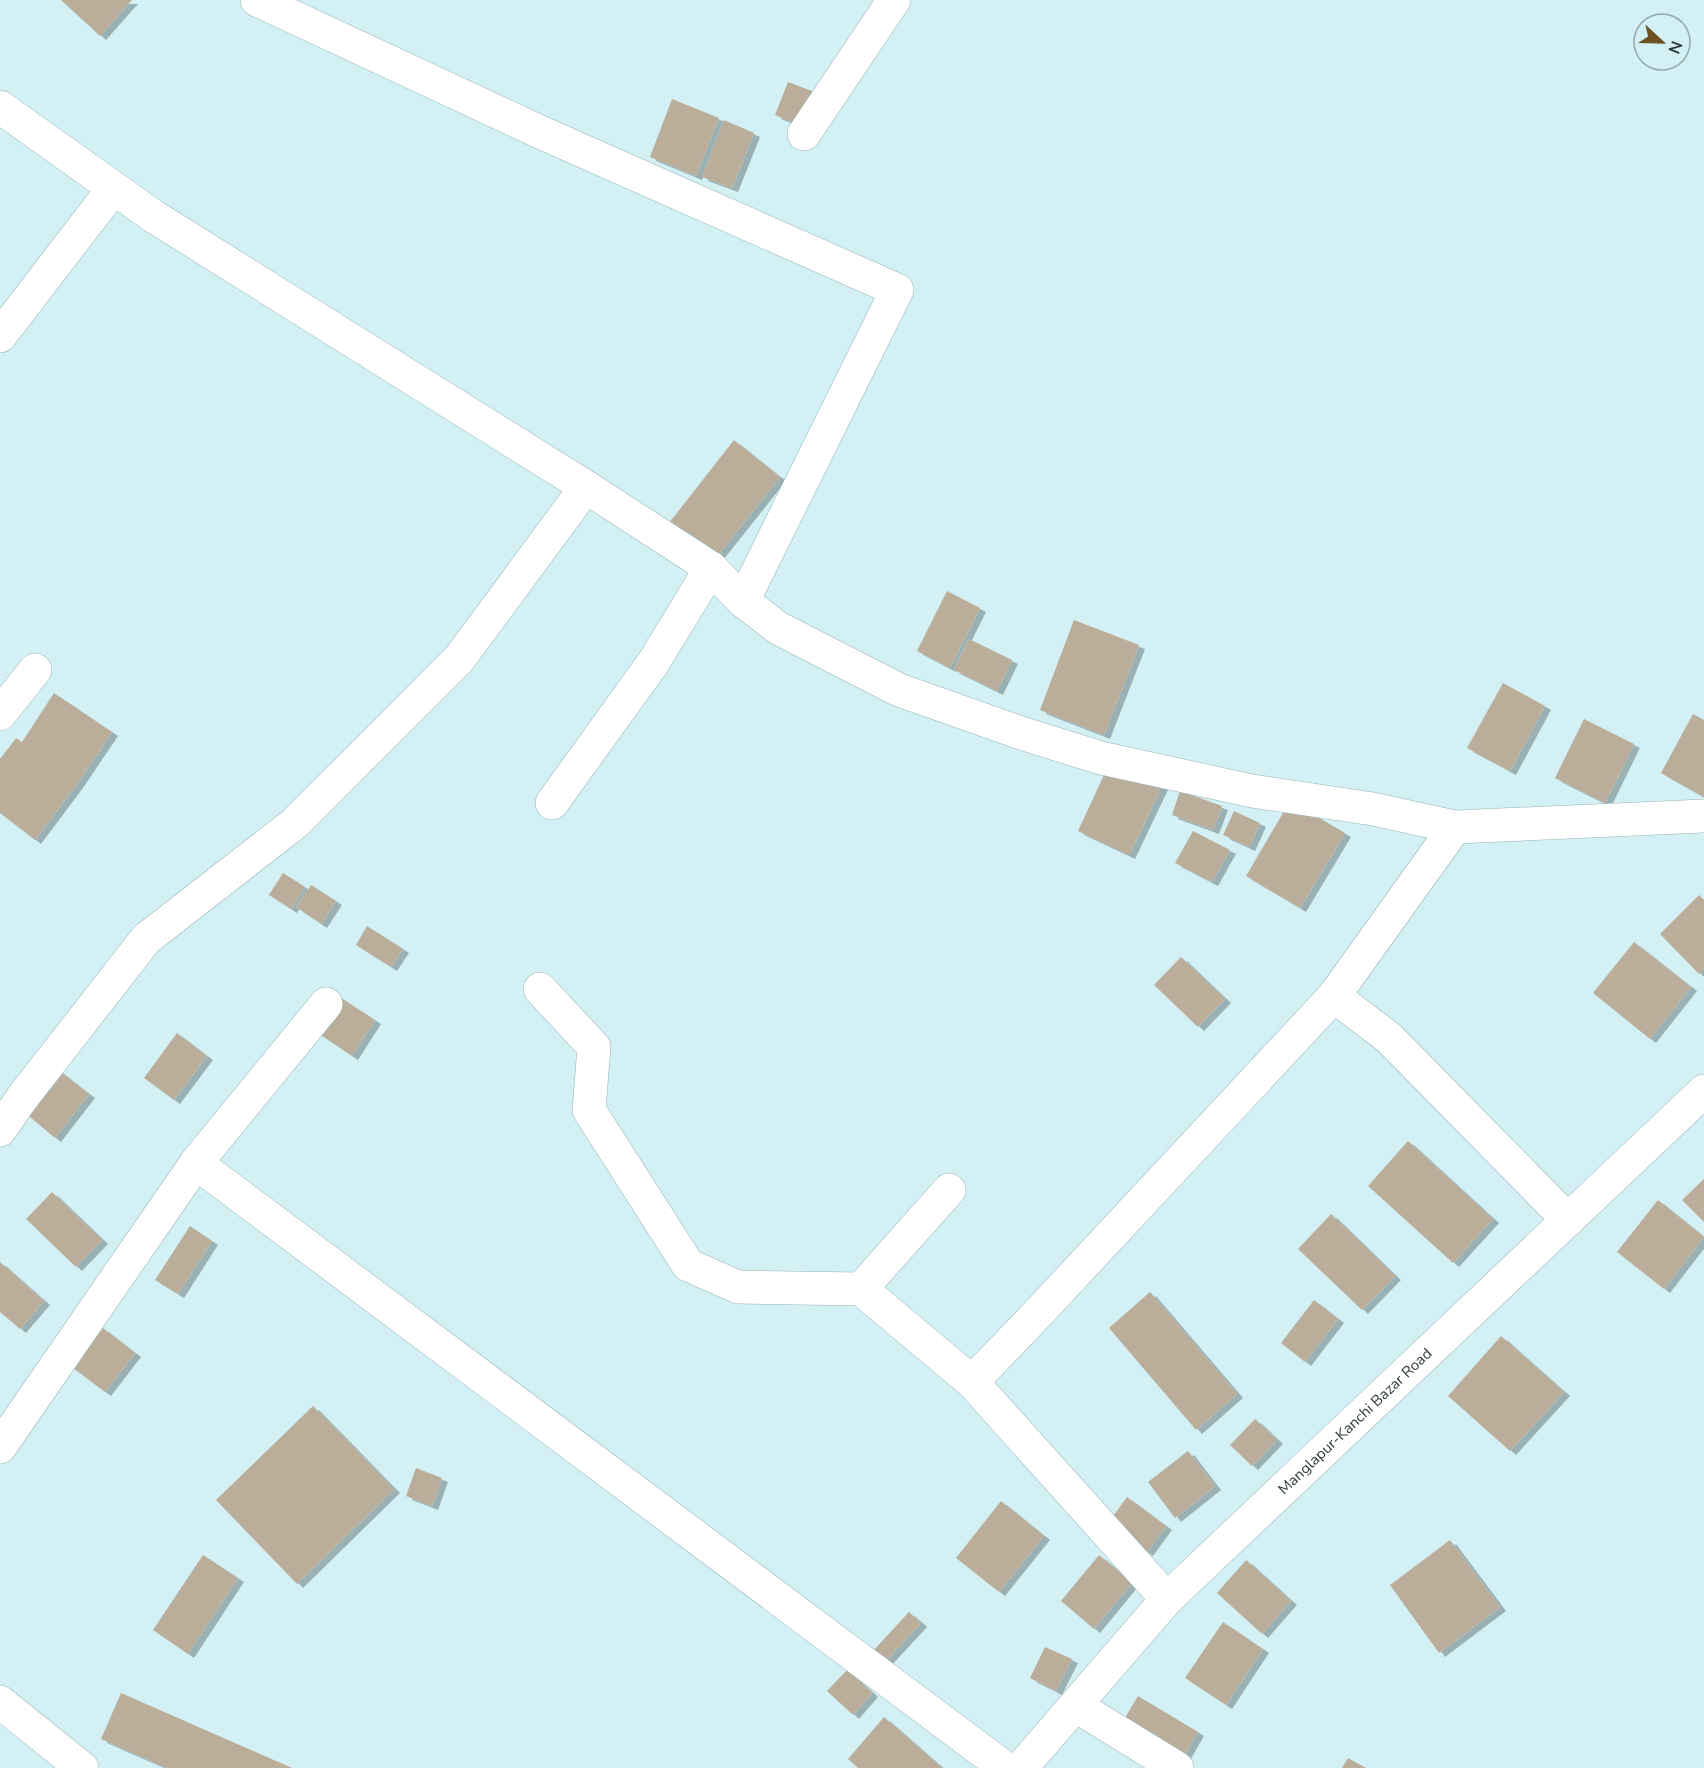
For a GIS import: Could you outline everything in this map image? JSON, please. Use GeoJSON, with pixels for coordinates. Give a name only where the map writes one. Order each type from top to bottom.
{"type":"FeatureCollection","features":[{"type":"Feature","properties":{"kind":"street"},"geometry":{"type":"LineString","coordinates":[[257,0],[540,132],[897,290],[743,601]]}},
{"type":"Feature","properties":{"kind":"street"},"geometry":{"type":"LineString","coordinates":[[804,134],[894,0]]}},
{"type":"Feature","properties":{"kind":"street"},"geometry":{"type":"LineString","coordinates":[[0,107],[153,216],[586,487],[711,568],[743,601],[778,628],[899,690],[1021,733],[1101,758],[1252,791],[1373,809],[1455,827],[1704,816]]}},
{"type":"Feature","properties":{"kind":"street"},"geometry":{"type":"LineString","coordinates":[[0,336],[113,189]]}},
{"type":"Feature","properties":{"kind":"street"},"geometry":{"type":"LineString","coordinates":[[0,1130],[22,1098],[146,939],[295,823],[459,658],[586,487]]}},
{"type":"Feature","properties":{"kind":"street"},"geometry":{"type":"LineString","coordinates":[[552,803],[653,663],[711,568]]}},
{"type":"Feature","properties":{"kind":"street"},"geometry":{"type":"LineString","coordinates":[[0,714],[35,670]]}},
{"type":"Feature","properties":{"kind":"street"},"geometry":{"type":"LineString","coordinates":[[972,1382],[1334,996],[1455,827]]}},
{"type":"Feature","properties":{"kind":"street"},"geometry":{"type":"LineString","coordinates":[[540,989],[594,1047],[589,1110],[688,1265],[738,1287],[861,1289],[972,1382],[1167,1599]]}},
{"type":"Feature","properties":{"kind":"street"},"geometry":{"type":"LineString","coordinates":[[1334,996],[1389,1038],[1568,1220]]}},
{"type":"Feature","properties":{"kind":"street"},"geometry":{"type":"LineString","coordinates":[[0,1447],[196,1163],[326,1004]]}},
{"type":"Feature","properties":{"kind":"street","name":"Manglapur-Kanchi Bazar Road"},"geometry":{"type":"LineString","coordinates":[[1021,1768],[1167,1599],[1704,1090]]}},
{"type":"Feature","properties":{"kind":"street"},"geometry":{"type":"LineString","coordinates":[[196,1163],[1005,1768]]}},
{"type":"Feature","properties":{"kind":"street"},"geometry":{"type":"LineString","coordinates":[[861,1289],[949,1190]]}},
{"type":"Feature","properties":{"kind":"street"},"geometry":{"type":"LineString","coordinates":[[0,1702],[82,1768]]}},
{"type":"Feature","properties":{"kind":"street"},"geometry":{"type":"LineString","coordinates":[[1076,1706],[1177,1768]]}},
{"type":"Feature","properties":{"kind":"building"},"geometry":{"type":"Polygon","coordinates":[[[61,0],[132,0],[100,36],[61,0]]]}},
{"type":"Feature","properties":{"kind":"building"},"geometry":{"type":"Polygon","coordinates":[[[788,82],[817,93],[804,127],[775,115],[788,82]]]}},
{"type":"Feature","properties":{"kind":"building"},"geometry":{"type":"Polygon","coordinates":[[[672,99],[719,118],[696,176],[650,157],[672,99]]]}},
{"type":"Feature","properties":{"kind":"building"},"geometry":{"type":"Polygon","coordinates":[[[724,120],[754,133],[732,188],[702,177],[724,120]]]}},
{"type":"Feature","properties":{"kind":"building"},"geometry":{"type":"Polygon","coordinates":[[[734,440],[780,477],[714,560],[669,523],[734,440]]]}},
{"type":"Feature","properties":{"kind":"building"},"geometry":{"type":"Polygon","coordinates":[[[947,591],[980,608],[950,668],[917,651],[947,591]]]}},
{"type":"Feature","properties":{"kind":"building"},"geometry":{"type":"Polygon","coordinates":[[[1074,620],[1139,645],[1104,735],[1040,710],[1074,620]]]}},
{"type":"Feature","properties":{"kind":"building"},"geometry":{"type":"Polygon","coordinates":[[[969,639],[1012,660],[997,691],[954,670],[969,639]]]}},
{"type":"Feature","properties":{"kind":"building"},"geometry":{"type":"Polygon","coordinates":[[[1503,683],[1545,706],[1510,771],[1467,748],[1503,683]]]}},
{"type":"Feature","properties":{"kind":"building"},"geometry":{"type":"Polygon","coordinates":[[[54,693],[112,732],[35,840],[0,813],[0,759],[16,738],[22,742],[54,693]]]}},
{"type":"Feature","properties":{"kind":"building"},"geometry":{"type":"Polygon","coordinates":[[[1693,714],[1704,720],[1704,797],[1661,773],[1693,714]]]}},
{"type":"Feature","properties":{"kind":"building"},"geometry":{"type":"Polygon","coordinates":[[[1584,719],[1634,744],[1605,803],[1555,778],[1584,719]]]}},
{"type":"Feature","properties":{"kind":"building"},"geometry":{"type":"Polygon","coordinates":[[[1110,762],[1162,786],[1129,855],[1078,831],[1110,762]]]}},
{"type":"Feature","properties":{"kind":"building"},"geometry":{"type":"Polygon","coordinates":[[[1180,791],[1222,806],[1213,830],[1172,815],[1180,791]]]}},
{"type":"Feature","properties":{"kind":"building"},"geometry":{"type":"Polygon","coordinates":[[[1290,801],[1345,833],[1300,908],[1246,876],[1290,801]]]}},
{"type":"Feature","properties":{"kind":"building"},"geometry":{"type":"Polygon","coordinates":[[[1234,811],[1260,823],[1249,847],[1223,835],[1234,811]]]}},
{"type":"Feature","properties":{"kind":"building"},"geometry":{"type":"Polygon","coordinates":[[[1193,831],[1230,850],[1212,882],[1175,863],[1193,831]]]}},
{"type":"Feature","properties":{"kind":"building"},"geometry":{"type":"Polygon","coordinates":[[[283,873],[305,887],[291,909],[269,895],[283,873]]]}},
{"type":"Feature","properties":{"kind":"building"},"geometry":{"type":"Polygon","coordinates":[[[311,885],[336,901],[321,924],[296,907],[311,885]]]}},
{"type":"Feature","properties":{"kind":"building"},"geometry":{"type":"Polygon","coordinates":[[[1699,895],[1704,900],[1704,968],[1699,974],[1660,934],[1699,895]]]}},
{"type":"Feature","properties":{"kind":"building"},"geometry":{"type":"Polygon","coordinates":[[[367,926],[403,949],[391,967],[356,945],[367,926]]]}},
{"type":"Feature","properties":{"kind":"building"},"geometry":{"type":"Polygon","coordinates":[[[1634,942],[1691,987],[1650,1039],[1593,993],[1634,942]]]}},
{"type":"Feature","properties":{"kind":"building"},"geometry":{"type":"Polygon","coordinates":[[[1181,957],[1225,999],[1198,1027],[1154,985],[1181,957]]]}},
{"type":"Feature","properties":{"kind":"building"},"geometry":{"type":"Polygon","coordinates":[[[338,996],[375,1020],[352,1056],[315,1031],[338,996]]]}},
{"type":"Feature","properties":{"kind":"building"},"geometry":{"type":"Polygon","coordinates":[[[177,1033],[207,1056],[174,1100],[144,1078],[177,1033]]]}},
{"type":"Feature","properties":{"kind":"building"},"geometry":{"type":"Polygon","coordinates":[[[57,1069],[89,1094],[55,1138],[24,1112],[57,1069]]]}},
{"type":"Feature","properties":{"kind":"building"},"geometry":{"type":"Polygon","coordinates":[[[1408,1141],[1493,1219],[1453,1263],[1368,1186],[1408,1141]]]}},
{"type":"Feature","properties":{"kind":"building"},"geometry":{"type":"Polygon","coordinates":[[[1704,1179],[1704,1222],[1682,1200],[1704,1179]]]}},
{"type":"Feature","properties":{"kind":"building"},"geometry":{"type":"Polygon","coordinates":[[[52,1192],[102,1240],[76,1267],[26,1219],[52,1192]]]}},
{"type":"Feature","properties":{"kind":"building"},"geometry":{"type":"Polygon","coordinates":[[[1658,1200],[1704,1237],[1664,1289],[1617,1252],[1658,1200]]]}},
{"type":"Feature","properties":{"kind":"building"},"geometry":{"type":"Polygon","coordinates":[[[1331,1214],[1395,1276],[1362,1310],[1298,1249],[1331,1214]]]}},
{"type":"Feature","properties":{"kind":"building"},"geometry":{"type":"Polygon","coordinates":[[[190,1226],[212,1241],[178,1294],[155,1280],[190,1226]]]}},
{"type":"Feature","properties":{"kind":"building"},"geometry":{"type":"Polygon","coordinates":[[[0,1262],[44,1301],[20,1329],[0,1312],[0,1262]]]}},
{"type":"Feature","properties":{"kind":"building"},"geometry":{"type":"Polygon","coordinates":[[[1150,1292],[1237,1394],[1196,1430],[1109,1328],[1150,1292]]]}},
{"type":"Feature","properties":{"kind":"building"},"geometry":{"type":"Polygon","coordinates":[[[1314,1300],[1338,1319],[1305,1362],[1281,1343],[1314,1300]]]}},
{"type":"Feature","properties":{"kind":"building"},"geometry":{"type":"Polygon","coordinates":[[[103,1328],[135,1353],[105,1392],[73,1368],[103,1328]]]}},
{"type":"Feature","properties":{"kind":"building"},"geometry":{"type":"Polygon","coordinates":[[[1501,1336],[1564,1392],[1510,1451],[1448,1396],[1501,1336]]]}},
{"type":"Feature","properties":{"kind":"building"},"geometry":{"type":"Polygon","coordinates":[[[313,1406],[394,1489],[297,1584],[216,1500],[313,1406]]]}},
{"type":"Feature","properties":{"kind":"building"},"geometry":{"type":"Polygon","coordinates":[[[1255,1419],[1277,1440],[1252,1466],[1230,1445],[1255,1419]]]}},
{"type":"Feature","properties":{"kind":"building"},"geometry":{"type":"Polygon","coordinates":[[[1188,1451],[1215,1486],[1175,1518],[1148,1482],[1188,1451]]]}},
{"type":"Feature","properties":{"kind":"building"},"geometry":{"type":"Polygon","coordinates":[[[416,1468],[442,1478],[432,1506],[406,1496],[416,1468]]]}},
{"type":"Feature","properties":{"kind":"building"},"geometry":{"type":"Polygon","coordinates":[[[1127,1497],[1166,1526],[1147,1552],[1108,1523],[1127,1497]]]}},
{"type":"Feature","properties":{"kind":"building"},"geometry":{"type":"Polygon","coordinates":[[[1001,1501],[1044,1536],[999,1592],[956,1558],[1001,1501]]]}},
{"type":"Feature","properties":{"kind":"building"},"geometry":{"type":"Polygon","coordinates":[[[1450,1540],[1500,1607],[1439,1653],[1390,1585],[1450,1540]]]}},
{"type":"Feature","properties":{"kind":"building"},"geometry":{"type":"Polygon","coordinates":[[[203,1555],[238,1578],[188,1654],[153,1630],[203,1555]]]}},
{"type":"Feature","properties":{"kind":"building"},"geometry":{"type":"Polygon","coordinates":[[[1099,1555],[1132,1583],[1094,1629],[1061,1601],[1099,1555]]]}},
{"type":"Feature","properties":{"kind":"building"},"geometry":{"type":"Polygon","coordinates":[[[1246,1560],[1291,1601],[1262,1634],[1217,1593],[1246,1560]]]}},
{"type":"Feature","properties":{"kind":"building"},"geometry":{"type":"Polygon","coordinates":[[[909,1612],[921,1623],[885,1662],[873,1651],[909,1612]]]}},
{"type":"Feature","properties":{"kind":"building"},"geometry":{"type":"Polygon","coordinates":[[[1223,1622],[1263,1649],[1226,1705],[1185,1678],[1223,1622]]]}},
{"type":"Feature","properties":{"kind":"building"},"geometry":{"type":"Polygon","coordinates":[[[1045,1647],[1072,1659],[1056,1691],[1030,1678],[1045,1647]]]}},
{"type":"Feature","properties":{"kind":"building"},"geometry":{"type":"Polygon","coordinates":[[[847,1670],[872,1693],[853,1715],[827,1691],[847,1670]]]}},
{"type":"Feature","properties":{"kind":"building"},"geometry":{"type":"Polygon","coordinates":[[[121,1693],[292,1768],[167,1768],[101,1739],[121,1693]]]}},
{"type":"Feature","properties":{"kind":"building"},"geometry":{"type":"Polygon","coordinates":[[[1138,1696],[1198,1732],[1183,1758],[1123,1721],[1138,1696]]]}},
{"type":"Feature","properties":{"kind":"building"},"geometry":{"type":"Polygon","coordinates":[[[884,1717],[942,1768],[858,1768],[848,1759],[884,1717]]]}},
{"type":"Feature","properties":{"kind":"building"},"geometry":{"type":"Polygon","coordinates":[[[1348,1758],[1366,1768],[1342,1768],[1348,1758]]]}}]}
